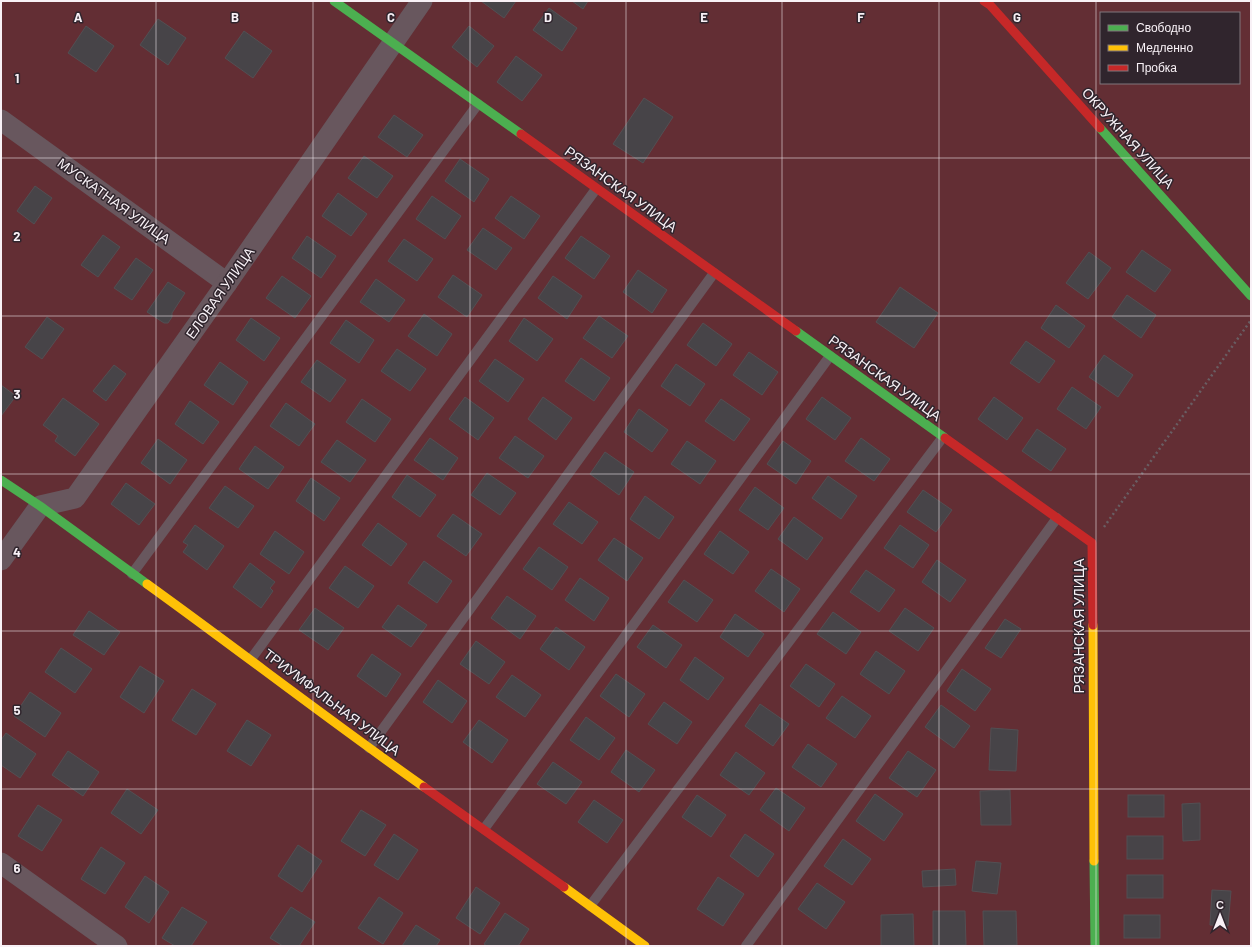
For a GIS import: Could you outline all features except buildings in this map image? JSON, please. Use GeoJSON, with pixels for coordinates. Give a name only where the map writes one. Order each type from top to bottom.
{"type":"FeatureCollection","features":[{"type":"Feature","properties":{"kind":"street","name":"РЯЗАНСКАЯ УЛИЦА"},"geometry":{"type":"LineString","coordinates":[[334,1],[1092,543],[1095,946]]}},
{"type":"Feature","properties":{"kind":"street","name":"ЕЛОВАЯ УЛИЦА"},"geometry":{"type":"LineString","coordinates":[[40,506],[75,498],[227,283],[422,1]]}},
{"type":"Feature","properties":{"kind":"street","name":"ОКРУЖНАЯ УЛИЦА"},"geometry":{"type":"LineString","coordinates":[[984,1],[990,5],[1251,296]]}},
{"type":"Feature","properties":{"kind":"street","name":"МУСКАТНАЯ УЛИЦА"},"geometry":{"type":"LineString","coordinates":[[1,120],[227,283]]}},
{"type":"Feature","properties":{"kind":"street","name":"ТРИУМФАЛЬНАЯ УЛИЦА"},"geometry":{"type":"LineString","coordinates":[[1,480],[40,506],[251,659],[369,748],[646,946]]}},
{"type":"Feature","properties":{"kind":"street"},"geometry":{"type":"LineString","coordinates":[[1,560],[40,506]]}},
{"type":"Feature","properties":{"kind":"street"},"geometry":{"type":"LineString","coordinates":[[1,863],[118,946]]}},
{"type":"Feature","properties":{"kind":"lane"},"geometry":{"type":"LineString","coordinates":[[132,574],[478,104]]}},
{"type":"Feature","properties":{"kind":"lane"},"geometry":{"type":"LineString","coordinates":[[251,659],[596,189]]}},
{"type":"Feature","properties":{"kind":"lane"},"geometry":{"type":"LineString","coordinates":[[369,748],[714,273]]}},
{"type":"Feature","properties":{"kind":"lane"},"geometry":{"type":"LineString","coordinates":[[484,829],[830,356]]}},
{"type":"Feature","properties":{"kind":"lane"},"geometry":{"type":"LineString","coordinates":[[590,906],[943,436]]}},
{"type":"Feature","properties":{"kind":"lane"},"geometry":{"type":"LineString","coordinates":[[746,946],[1057,518]]}},
{"type":"Feature","properties":{"kind":"path"},"geometry":{"type":"LineString","coordinates":[[1092,543],[1251,320]]}},
{"type":"Feature","properties":{"kind":"shaded area"},"geometry":{"type":"Polygon","coordinates":[[[1,1],[1251,1],[1251,946],[1,946],[1,1]]]}},
{"type":"Feature","properties":{"kind":"traffic: fast"},"geometry":{"type":"LineString","coordinates":[[334,1],[521,134]]}},
{"type":"Feature","properties":{"kind":"traffic: fast"},"geometry":{"type":"LineString","coordinates":[[1100,128],[1251,296]]}},
{"type":"Feature","properties":{"kind":"traffic: fast"},"geometry":{"type":"LineString","coordinates":[[796,331],[945,438]]}},
{"type":"Feature","properties":{"kind":"traffic: fast"},"geometry":{"type":"LineString","coordinates":[[1,480],[40,506],[147,584]]}},
{"type":"Feature","properties":{"kind":"traffic: fast"},"geometry":{"type":"LineString","coordinates":[[1094,861],[1095,946]]}},
{"type":"Feature","properties":{"kind":"traffic: slow"},"geometry":{"type":"LineString","coordinates":[[147,584],[424,787]]}},
{"type":"Feature","properties":{"kind":"traffic: slow"},"geometry":{"type":"LineString","coordinates":[[1093,625],[1094,861]]}},
{"type":"Feature","properties":{"kind":"traffic: slow"},"geometry":{"type":"LineString","coordinates":[[564,887],[645,946]]}},
{"type":"Feature","properties":{"kind":"traffic: jam"},"geometry":{"type":"LineString","coordinates":[[984,1],[990,5],[1100,128]]}},
{"type":"Feature","properties":{"kind":"traffic: jam"},"geometry":{"type":"LineString","coordinates":[[521,134],[796,331]]}},
{"type":"Feature","properties":{"kind":"traffic: jam"},"geometry":{"type":"LineString","coordinates":[[945,438],[1092,543],[1093,625]]}},
{"type":"Feature","properties":{"kind":"traffic: jam"},"geometry":{"type":"LineString","coordinates":[[424,787],[564,887]]}}]}
